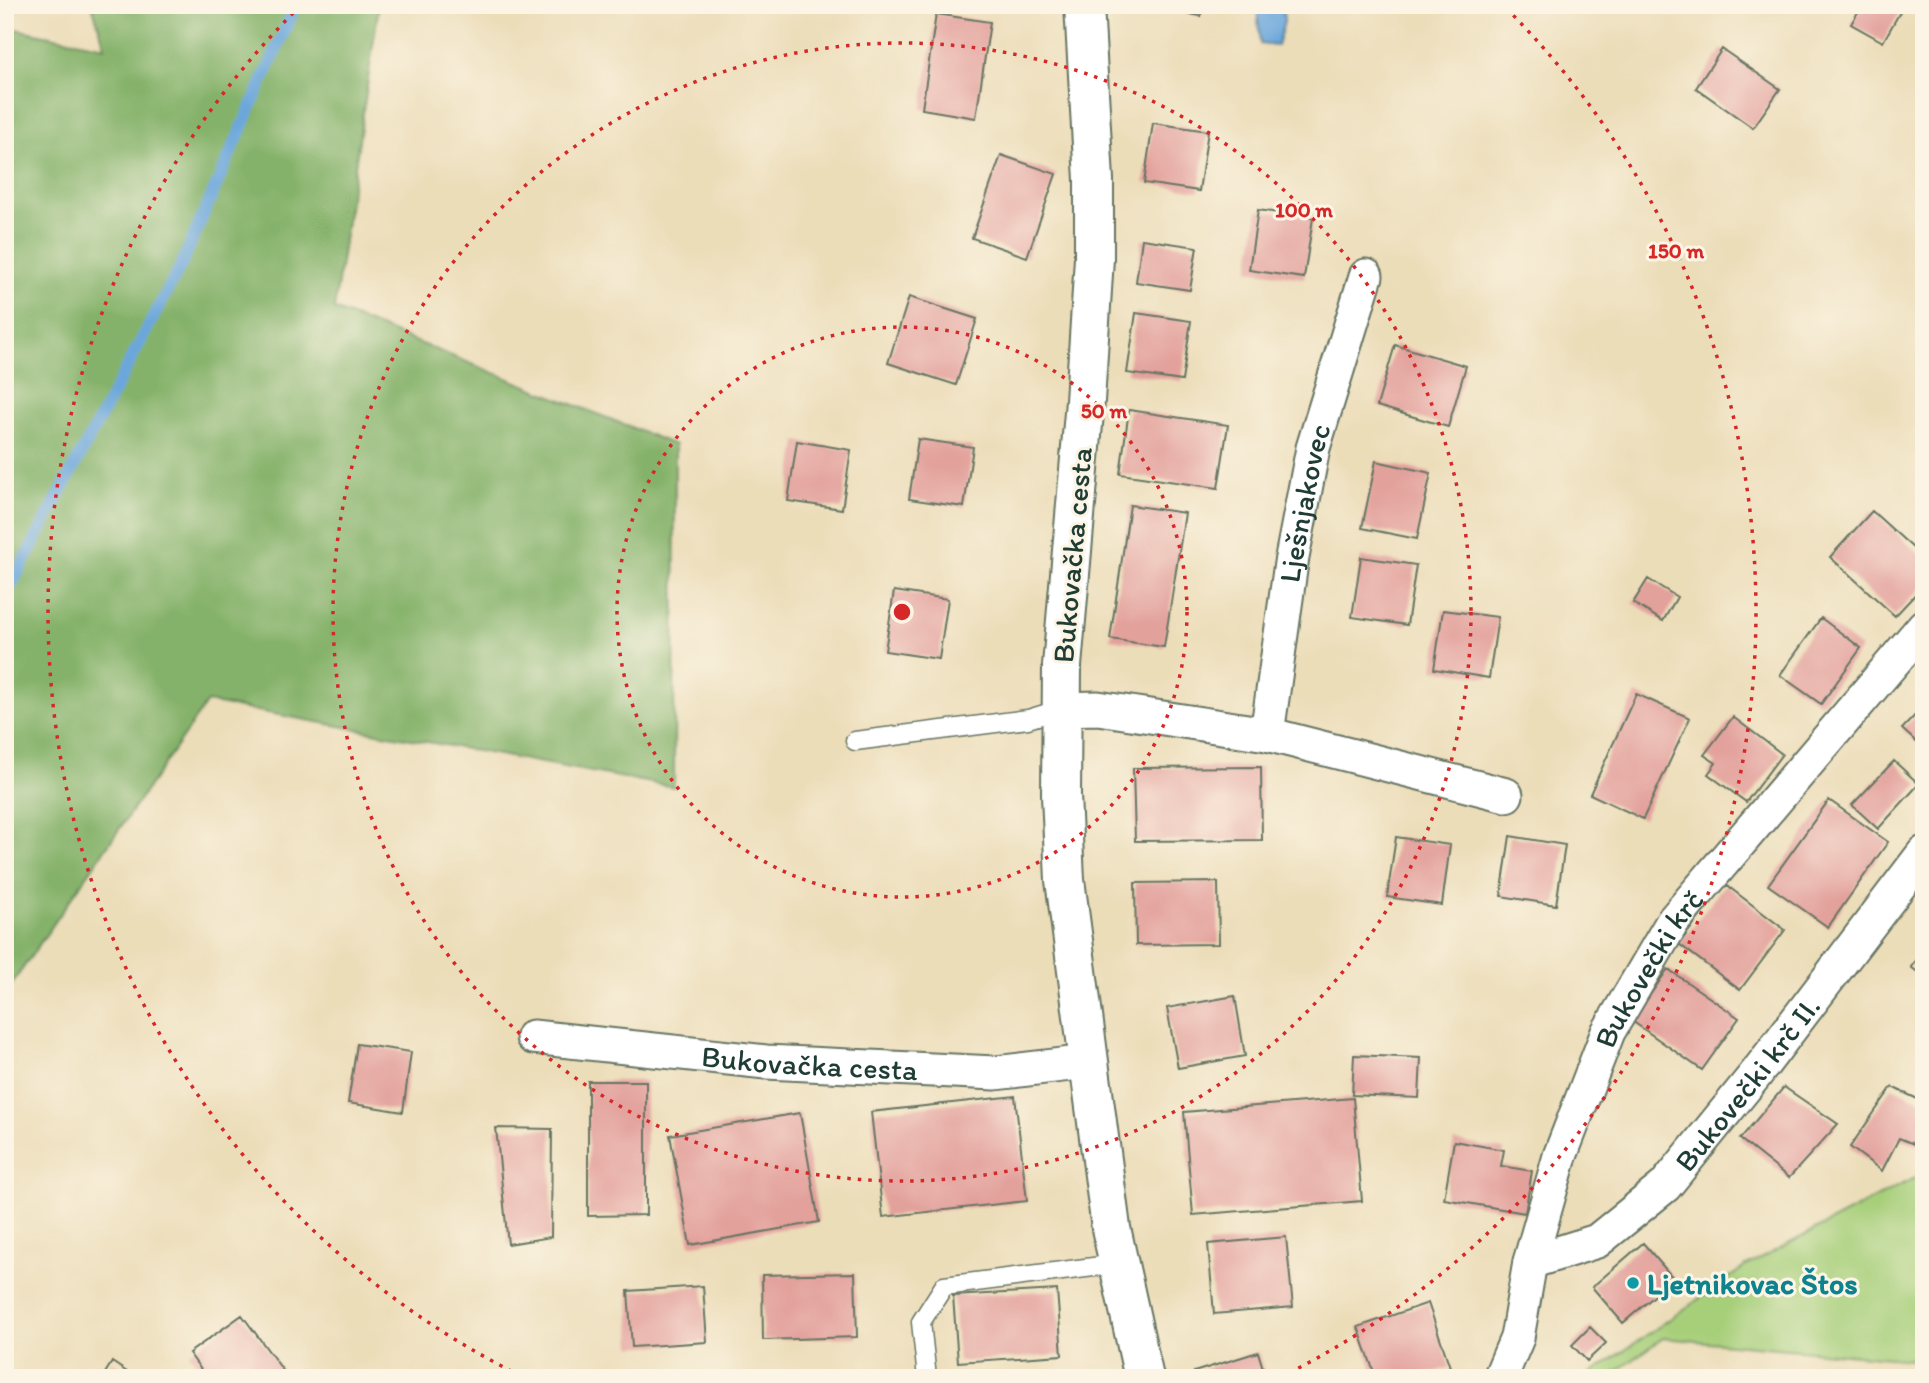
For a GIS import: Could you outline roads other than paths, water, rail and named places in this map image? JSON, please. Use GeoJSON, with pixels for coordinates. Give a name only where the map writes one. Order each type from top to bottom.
{"type":"FeatureCollection","features":[{"type":"Feature","properties":{"kind":"main road","name":"Bukovačka cesta"},"geometry":{"type":"LineString","coordinates":[[1084,5],[1094,180],[1094,258],[1085,401],[1062,666],[1061,795],[1065,880],[1088,1062],[1118,1264],[1144,1378]]}},
{"type":"Feature","properties":{"kind":"street","name":"Lješnjakovec"},"geometry":{"type":"LineString","coordinates":[[1266,734],[1291,563],[1313,448],[1366,276]]}},
{"type":"Feature","properties":{"kind":"street","name":"Bukovečki krč"},"geometry":{"type":"LineString","coordinates":[[1500,1378],[1517,1338],[1530,1262],[1560,1156],[1608,1032],[1673,920],[1924,626]]}},
{"type":"Feature","properties":{"kind":"street"},"geometry":{"type":"LineString","coordinates":[[1061,709],[1098,708],[1266,734],[1506,794]]}},
{"type":"Feature","properties":{"kind":"street","name":"Bukovečki krč II."},"geometry":{"type":"LineString","coordinates":[[1530,1262],[1597,1241],[1665,1186],[1756,1074],[1924,853]]}},
{"type":"Feature","properties":{"kind":"street","name":"Bukovačka cesta"},"geometry":{"type":"LineString","coordinates":[[533,1037],[766,1062],[995,1073],[1088,1062]]}},
{"type":"Feature","properties":{"kind":"lane"},"geometry":{"type":"LineString","coordinates":[[855,741],[1028,719],[1061,709]]}},
{"type":"Feature","properties":{"kind":"lane"},"geometry":{"type":"LineString","coordinates":[[926,1378],[921,1322],[944,1286],[1118,1264]]}},
{"type":"Feature","properties":{"kind":"water"},"geometry":{"type":"Polygon","coordinates":[[[1257,5],[1283,5],[1284,22],[1277,46],[1260,44],[1257,5]]]}},
{"type":"Feature","properties":{"kind":"waterway"},"geometry":{"type":"LineString","coordinates":[[5,597],[181,265],[296,5]]}},
{"type":"Feature","properties":{"kind":"place","name":"Ljetnikovac Štos"},"geometry":{"type":"Point","coordinates":[1633,1283]}}]}
